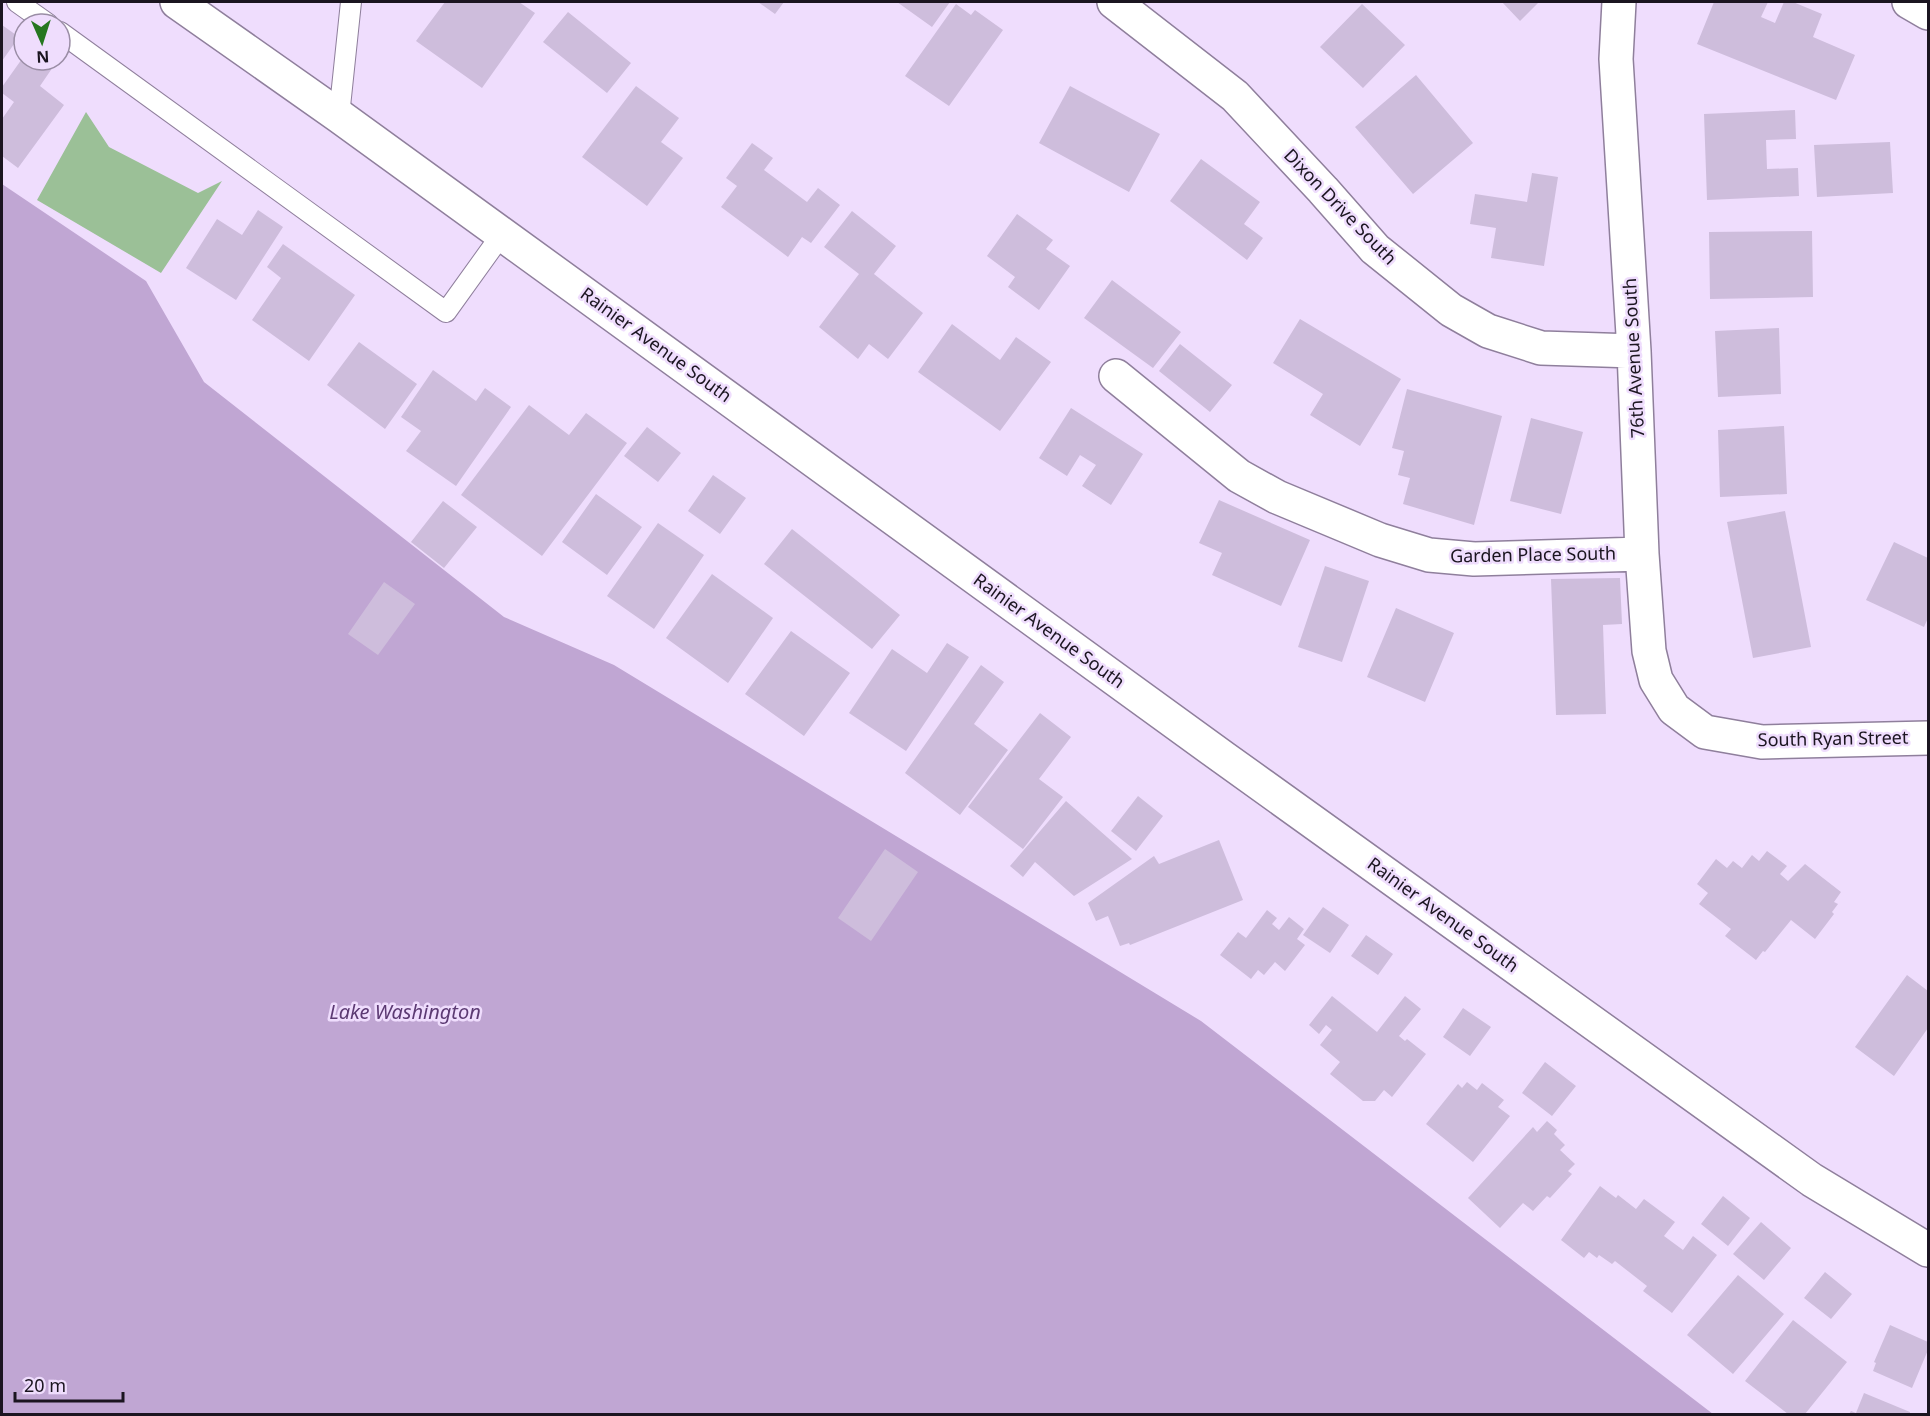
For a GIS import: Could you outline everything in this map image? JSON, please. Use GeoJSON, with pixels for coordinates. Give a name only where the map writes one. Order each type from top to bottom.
{"type":"FeatureCollection","features":[{"type":"Feature","properties":{"kind":"street","name":"Rainier Avenue South"},"geometry":{"type":"LineString","coordinates":[[177,2],[339,116],[1224,758],[1812,1180],[1929,1250]]}},
{"type":"Feature","properties":{"kind":"street","name":"Dixon Drive South"},"geometry":{"type":"LineString","coordinates":[[1114,2],[1235,96],[1375,249],[1450,310],[1488,331],[1541,348],[1634,351]]}},
{"type":"Feature","properties":{"kind":"street","name":"76th Avenue South"},"geometry":{"type":"LineString","coordinates":[[1619,2],[1616,59],[1649,651],[1656,680],[1674,709]]}},
{"type":"Feature","properties":{"kind":"street"},"geometry":{"type":"LineString","coordinates":[[1909,2],[1929,13]]}},
{"type":"Feature","properties":{"kind":"street","name":"Garden Place South"},"geometry":{"type":"LineString","coordinates":[[1116,376],[1239,476],[1277,497],[1380,540],[1429,555],[1474,559],[1642,554]]}},
{"type":"Feature","properties":{"kind":"street","name":"South Ryan Street"},"geometry":{"type":"LineString","coordinates":[[1674,709],[1705,732],[1762,742],[1929,738]]}},
{"type":"Feature","properties":{"kind":"lane"},"geometry":{"type":"LineString","coordinates":[[17,2],[31,12]]}},
{"type":"Feature","properties":{"kind":"lane"},"geometry":{"type":"LineString","coordinates":[[339,116],[351,2]]}},
{"type":"Feature","properties":{"kind":"lane"},"geometry":{"type":"LineString","coordinates":[[72,41],[446,312],[502,234]]}},
{"type":"Feature","properties":{"kind":"green space"},"geometry":{"type":"Polygon","coordinates":[[[86,112],[109,147],[198,193],[222,181],[161,273],[37,200],[86,112]]]}},
{"type":"Feature","properties":{"kind":"water","name":"Lake Washington"},"geometry":{"type":"Polygon","coordinates":[[[2,184],[146,281],[204,382],[504,617],[614,665],[1201,1021],[1713,1414],[2,1414],[2,184]]]}},
{"type":"Feature","properties":{"kind":"building"},"geometry":{"type":"Polygon","coordinates":[[[445,2],[519,2],[535,13],[482,88],[416,41],[445,2]]]}},
{"type":"Feature","properties":{"kind":"building"},"geometry":{"type":"Polygon","coordinates":[[[758,2],[784,2],[775,14],[758,2]]]}},
{"type":"Feature","properties":{"kind":"building"},"geometry":{"type":"Polygon","coordinates":[[[897,2],[950,2],[932,27],[897,2]]]}},
{"type":"Feature","properties":{"kind":"building"},"geometry":{"type":"Polygon","coordinates":[[[1502,2],[1536,2],[1538,3],[1520,21],[1502,2]]]}},
{"type":"Feature","properties":{"kind":"building"},"geometry":{"type":"Polygon","coordinates":[[[1714,2],[1768,2],[1761,17],[1775,23],[1784,2],[1793,2],[1822,14],[1813,37],[1855,55],[1836,100],[1697,44],[1714,2]]]}},
{"type":"Feature","properties":{"kind":"building"},"geometry":{"type":"Polygon","coordinates":[[[956,4],[971,15],[975,10],[1003,30],[949,106],[905,76],[956,4]]]}},
{"type":"Feature","properties":{"kind":"building"},"geometry":{"type":"Polygon","coordinates":[[[1362,4],[1405,45],[1363,88],[1320,47],[1362,4]]]}},
{"type":"Feature","properties":{"kind":"building"},"geometry":{"type":"Polygon","coordinates":[[[568,12],[631,63],[607,93],[543,42],[568,12]]]}},
{"type":"Feature","properties":{"kind":"building"},"geometry":{"type":"Polygon","coordinates":[[[2,25],[12,32],[12,47],[2,61],[2,25]]]}},
{"type":"Feature","properties":{"kind":"building"},"geometry":{"type":"Polygon","coordinates":[[[13,72],[50,72],[40,86],[64,105],[18,168],[2,156],[2,119],[14,102],[2,93],[2,87],[13,72]]]}},
{"type":"Feature","properties":{"kind":"building"},"geometry":{"type":"Polygon","coordinates":[[[1416,75],[1473,143],[1413,194],[1355,127],[1416,75]]]}},
{"type":"Feature","properties":{"kind":"building"},"geometry":{"type":"Polygon","coordinates":[[[636,86],[679,118],[661,142],[683,158],[647,206],[582,157],[636,86]]]}},
{"type":"Feature","properties":{"kind":"building"},"geometry":{"type":"Polygon","coordinates":[[[1070,86],[1160,134],[1129,192],[1039,143],[1070,86]]]}},
{"type":"Feature","properties":{"kind":"building"},"geometry":{"type":"Polygon","coordinates":[[[1795,110],[1796,139],[1766,140],[1767,169],[1798,168],[1799,196],[1707,200],[1704,114],[1795,110]]]}},
{"type":"Feature","properties":{"kind":"building"},"geometry":{"type":"Polygon","coordinates":[[[1890,142],[1893,193],[1817,197],[1814,145],[1890,142]]]}},
{"type":"Feature","properties":{"kind":"building"},"geometry":{"type":"Polygon","coordinates":[[[752,143],[773,158],[764,170],[807,202],[818,188],[840,205],[811,243],[802,237],[788,257],[721,207],[737,186],[726,178],[752,143]]]}},
{"type":"Feature","properties":{"kind":"building"},"geometry":{"type":"Polygon","coordinates":[[[1201,159],[1260,202],[1244,224],[1263,238],[1247,260],[1170,201],[1201,159]]]}},
{"type":"Feature","properties":{"kind":"building"},"geometry":{"type":"Polygon","coordinates":[[[1532,173],[1558,177],[1544,266],[1491,258],[1496,228],[1470,224],[1475,194],[1527,202],[1532,173]]]}},
{"type":"Feature","properties":{"kind":"building"},"geometry":{"type":"Polygon","coordinates":[[[258,210],[283,227],[236,300],[186,268],[217,219],[242,235],[258,210]]]}},
{"type":"Feature","properties":{"kind":"building"},"geometry":{"type":"Polygon","coordinates":[[[852,211],[896,246],[874,274],[923,313],[888,359],[869,344],[858,359],[819,327],[859,274],[824,247],[852,211]]]}},
{"type":"Feature","properties":{"kind":"building"},"geometry":{"type":"Polygon","coordinates":[[[1017,214],[1053,240],[1046,249],[1070,266],[1039,310],[1008,287],[1015,277],[987,256],[1017,214]]]}},
{"type":"Feature","properties":{"kind":"building"},"geometry":{"type":"Polygon","coordinates":[[[1812,231],[1813,297],[1710,299],[1709,232],[1812,231]]]}},
{"type":"Feature","properties":{"kind":"building"},"geometry":{"type":"Polygon","coordinates":[[[283,244],[355,295],[309,361],[252,320],[281,278],[267,267],[283,244]]]}},
{"type":"Feature","properties":{"kind":"building"},"geometry":{"type":"Polygon","coordinates":[[[1112,280],[1181,332],[1153,368],[1084,318],[1112,280]]]}},
{"type":"Feature","properties":{"kind":"building"},"geometry":{"type":"Polygon","coordinates":[[[1300,319],[1401,379],[1360,446],[1310,415],[1323,394],[1273,363],[1300,319]]]}},
{"type":"Feature","properties":{"kind":"building"},"geometry":{"type":"Polygon","coordinates":[[[952,324],[1000,360],[1016,337],[1051,362],[1000,431],[918,372],[952,324]]]}},
{"type":"Feature","properties":{"kind":"building"},"geometry":{"type":"Polygon","coordinates":[[[1779,328],[1781,394],[1718,397],[1715,331],[1779,328]]]}},
{"type":"Feature","properties":{"kind":"building"},"geometry":{"type":"Polygon","coordinates":[[[359,342],[417,384],[385,429],[327,385],[359,342]]]}},
{"type":"Feature","properties":{"kind":"building"},"geometry":{"type":"Polygon","coordinates":[[[1180,344],[1232,385],[1210,412],[1159,371],[1180,344]]]}},
{"type":"Feature","properties":{"kind":"building"},"geometry":{"type":"Polygon","coordinates":[[[433,370],[476,401],[485,388],[511,407],[456,486],[406,451],[421,431],[401,417],[433,370]]]}},
{"type":"Feature","properties":{"kind":"building"},"geometry":{"type":"Polygon","coordinates":[[[1407,389],[1502,416],[1474,525],[1403,504],[1410,478],[1398,475],[1404,451],[1392,448],[1407,389]]]}},
{"type":"Feature","properties":{"kind":"building"},"geometry":{"type":"Polygon","coordinates":[[[529,405],[569,435],[586,413],[627,443],[542,556],[461,495],[529,405]]]}},
{"type":"Feature","properties":{"kind":"building"},"geometry":{"type":"Polygon","coordinates":[[[1071,408],[1143,454],[1111,505],[1082,486],[1096,465],[1080,455],[1067,476],[1039,458],[1071,408]]]}},
{"type":"Feature","properties":{"kind":"building"},"geometry":{"type":"Polygon","coordinates":[[[1531,418],[1583,432],[1561,514],[1510,501],[1531,418]]]}},
{"type":"Feature","properties":{"kind":"building"},"geometry":{"type":"Polygon","coordinates":[[[1784,426],[1787,494],[1720,497],[1718,430],[1784,426]]]}},
{"type":"Feature","properties":{"kind":"building"},"geometry":{"type":"Polygon","coordinates":[[[647,427],[681,453],[658,482],[624,456],[647,427]]]}},
{"type":"Feature","properties":{"kind":"building"},"geometry":{"type":"Polygon","coordinates":[[[713,475],[746,498],[720,534],[688,511],[713,475]]]}},
{"type":"Feature","properties":{"kind":"building"},"geometry":{"type":"Polygon","coordinates":[[[596,494],[642,527],[607,575],[562,542],[596,494]]]}},
{"type":"Feature","properties":{"kind":"building"},"geometry":{"type":"Polygon","coordinates":[[[1219,500],[1310,540],[1281,606],[1212,575],[1222,553],[1199,543],[1219,500]]]}},
{"type":"Feature","properties":{"kind":"building"},"geometry":{"type":"Polygon","coordinates":[[[443,501],[477,527],[444,568],[411,542],[443,501]]]}},
{"type":"Feature","properties":{"kind":"building"},"geometry":{"type":"Polygon","coordinates":[[[1785,511],[1811,647],[1753,658],[1727,522],[1785,511]]]}},
{"type":"Feature","properties":{"kind":"building"},"geometry":{"type":"Polygon","coordinates":[[[658,523],[704,555],[654,629],[607,596],[658,523]]]}},
{"type":"Feature","properties":{"kind":"building"},"geometry":{"type":"Polygon","coordinates":[[[792,529],[900,615],[872,649],[764,564],[792,529]]]}},
{"type":"Feature","properties":{"kind":"building"},"geometry":{"type":"Polygon","coordinates":[[[1894,542],[1928,558],[1928,618],[1924,627],[1866,600],[1894,542]]]}},
{"type":"Feature","properties":{"kind":"building"},"geometry":{"type":"Polygon","coordinates":[[[1325,566],[1369,581],[1342,662],[1298,647],[1325,566]]]}},
{"type":"Feature","properties":{"kind":"building"},"geometry":{"type":"Polygon","coordinates":[[[712,574],[773,618],[728,683],[666,638],[712,574]]]}},
{"type":"Feature","properties":{"kind":"building"},"geometry":{"type":"Polygon","coordinates":[[[1620,578],[1622,624],[1603,625],[1606,714],[1556,715],[1551,579],[1620,578]]]}},
{"type":"Feature","properties":{"kind":"building"},"geometry":{"type":"Polygon","coordinates":[[[384,582],[415,604],[378,655],[348,634],[384,582]]]}},
{"type":"Feature","properties":{"kind":"building"},"geometry":{"type":"Polygon","coordinates":[[[1396,608],[1454,633],[1425,702],[1367,677],[1396,608]]]}},
{"type":"Feature","properties":{"kind":"building"},"geometry":{"type":"Polygon","coordinates":[[[791,631],[850,673],[804,736],[745,694],[791,631]]]}},
{"type":"Feature","properties":{"kind":"building"},"geometry":{"type":"Polygon","coordinates":[[[947,643],[969,657],[906,751],[849,713],[892,649],[927,673],[947,643]]]}},
{"type":"Feature","properties":{"kind":"building"},"geometry":{"type":"Polygon","coordinates":[[[981,665],[1004,682],[974,724],[1008,750],[960,815],[905,773],[981,665]]]}},
{"type":"Feature","properties":{"kind":"building"},"geometry":{"type":"Polygon","coordinates":[[[1040,713],[1071,737],[1039,779],[1063,797],[1023,849],[968,807],[1040,713]]]}},
{"type":"Feature","properties":{"kind":"building"},"geometry":{"type":"Polygon","coordinates":[[[1138,796],[1163,816],[1136,851],[1111,831],[1138,796]]]}},
{"type":"Feature","properties":{"kind":"building"},"geometry":{"type":"Polygon","coordinates":[[[1066,801],[1132,859],[1074,896],[1035,862],[1023,877],[1010,866],[1066,801]]]}},
{"type":"Feature","properties":{"kind":"building"},"geometry":{"type":"Polygon","coordinates":[[[1219,840],[1243,900],[1130,945],[1129,943],[1120,946],[1108,916],[1096,921],[1088,903],[1154,856],[1159,864],[1219,840]]]}},
{"type":"Feature","properties":{"kind":"building"},"geometry":{"type":"Polygon","coordinates":[[[885,849],[918,872],[871,941],[838,918],[885,849]]]}},
{"type":"Feature","properties":{"kind":"building"},"geometry":{"type":"Polygon","coordinates":[[[1767,851],[1787,866],[1780,874],[1788,881],[1805,864],[1841,892],[1834,902],[1838,904],[1832,912],[1834,914],[1815,939],[1791,920],[1756,960],[1725,936],[1731,929],[1699,904],[1708,893],[1697,884],[1716,859],[1727,868],[1733,861],[1742,868],[1752,855],[1759,861],[1767,851]]]}},
{"type":"Feature","properties":{"kind":"building"},"geometry":{"type":"Polygon","coordinates":[[[1323,907],[1349,925],[1330,953],[1303,935],[1323,907]]]}},
{"type":"Feature","properties":{"kind":"building"},"geometry":{"type":"Polygon","coordinates":[[[1267,910],[1277,918],[1272,924],[1279,930],[1289,917],[1304,929],[1297,939],[1305,945],[1285,971],[1275,962],[1264,975],[1258,970],[1251,979],[1220,955],[1238,932],[1246,938],[1267,910]]]}},
{"type":"Feature","properties":{"kind":"building"},"geometry":{"type":"Polygon","coordinates":[[[1366,935],[1393,954],[1378,975],[1351,956],[1366,935]]]}},
{"type":"Feature","properties":{"kind":"building"},"geometry":{"type":"Polygon","coordinates":[[[1907,975],[1928,991],[1928,1028],[1894,1076],[1855,1047],[1907,975]]]}},
{"type":"Feature","properties":{"kind":"building"},"geometry":{"type":"Polygon","coordinates":[[[1332,996],[1377,1032],[1405,996],[1421,1009],[1399,1036],[1405,1041],[1407,1039],[1426,1054],[1392,1097],[1384,1090],[1375,1101],[1363,1101],[1330,1074],[1340,1062],[1320,1045],[1332,1030],[1326,1025],[1319,1034],[1309,1025],[1332,996]]]}},
{"type":"Feature","properties":{"kind":"building"},"geometry":{"type":"Polygon","coordinates":[[[1463,1008],[1491,1027],[1470,1056],[1443,1037],[1463,1008]]]}},
{"type":"Feature","properties":{"kind":"building"},"geometry":{"type":"Polygon","coordinates":[[[1545,1062],[1576,1086],[1552,1116],[1522,1093],[1545,1062]]]}},
{"type":"Feature","properties":{"kind":"building"},"geometry":{"type":"Polygon","coordinates":[[[1467,1082],[1477,1090],[1482,1083],[1504,1100],[1498,1107],[1510,1116],[1473,1162],[1426,1124],[1458,1084],[1462,1088],[1467,1082]]]}},
{"type":"Feature","properties":{"kind":"building"},"geometry":{"type":"Polygon","coordinates":[[[1547,1121],[1557,1130],[1554,1134],[1565,1145],[1560,1150],[1575,1164],[1568,1171],[1572,1174],[1550,1198],[1547,1196],[1533,1211],[1523,1203],[1500,1228],[1468,1198],[1533,1127],[1537,1132],[1547,1121]]]}},
{"type":"Feature","properties":{"kind":"building"},"geometry":{"type":"Polygon","coordinates":[[[1600,1186],[1616,1198],[1618,1195],[1636,1209],[1644,1199],[1675,1222],[1664,1236],[1683,1250],[1693,1236],[1717,1255],[1672,1313],[1643,1291],[1647,1286],[1615,1261],[1612,1264],[1599,1255],[1597,1258],[1589,1252],[1584,1258],[1561,1240],[1600,1186]]]}},
{"type":"Feature","properties":{"kind":"building"},"geometry":{"type":"Polygon","coordinates":[[[1723,1196],[1750,1218],[1728,1246],[1701,1224],[1723,1196]]]}},
{"type":"Feature","properties":{"kind":"building"},"geometry":{"type":"Polygon","coordinates":[[[1761,1222],[1791,1248],[1764,1280],[1733,1254],[1761,1222]]]}},
{"type":"Feature","properties":{"kind":"building"},"geometry":{"type":"Polygon","coordinates":[[[1825,1272],[1852,1294],[1831,1319],[1804,1298],[1825,1272]]]}},
{"type":"Feature","properties":{"kind":"building"},"geometry":{"type":"Polygon","coordinates":[[[1738,1275],[1784,1314],[1733,1374],[1687,1335],[1738,1275]]]}},
{"type":"Feature","properties":{"kind":"building"},"geometry":{"type":"Polygon","coordinates":[[[1793,1320],[1847,1362],[1805,1414],[1788,1414],[1745,1381],[1793,1320]]]}},
{"type":"Feature","properties":{"kind":"building"},"geometry":{"type":"Polygon","coordinates":[[[1890,1325],[1928,1342],[1928,1350],[1912,1388],[1873,1371],[1876,1363],[1874,1362],[1890,1325]]]}},
{"type":"Feature","properties":{"kind":"building"},"geometry":{"type":"Polygon","coordinates":[[[1864,1393],[1910,1412],[1910,1414],[1849,1414],[1851,1411],[1856,1413],[1864,1393]]]}}]}
